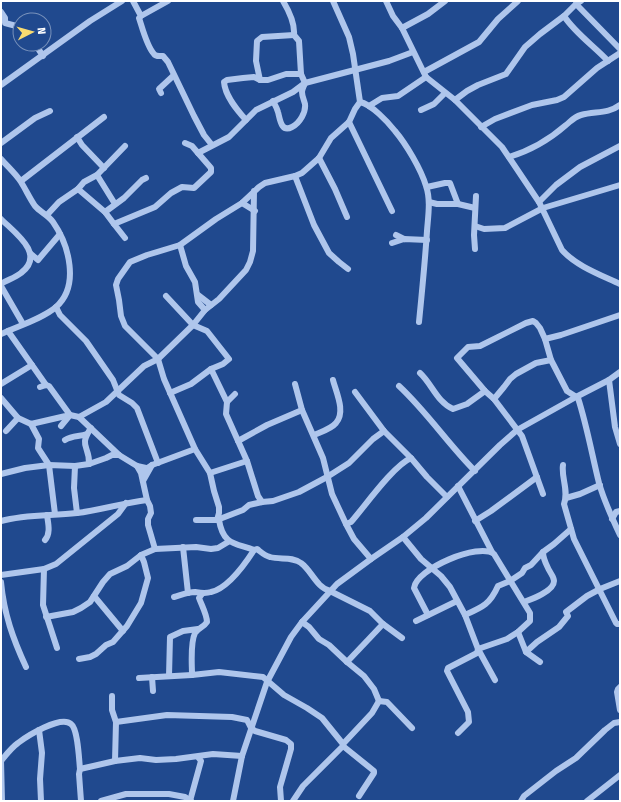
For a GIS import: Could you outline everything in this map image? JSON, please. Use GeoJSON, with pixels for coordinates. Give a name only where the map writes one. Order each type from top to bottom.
{"type":"FeatureCollection","features":[{"type":"Feature","properties":{"kind":"street"},"geometry":{"type":"LineString","coordinates":[[1,85],[90,21],[122,1]]}},
{"type":"Feature","properties":{"kind":"street"},"geometry":{"type":"LineString","coordinates":[[133,1],[141,16],[139,18],[153,54],[163,56],[168,62],[204,135],[212,145]]}},
{"type":"Feature","properties":{"kind":"street"},"geometry":{"type":"LineString","coordinates":[[141,16],[168,1]]}},
{"type":"Feature","properties":{"kind":"street"},"geometry":{"type":"LineString","coordinates":[[283,1],[291,17],[295,31],[294,36]]}},
{"type":"Feature","properties":{"kind":"street"},"geometry":{"type":"LineString","coordinates":[[333,1],[349,38],[356,71],[360,102],[349,122],[331,138],[319,158],[302,173],[265,183],[242,203],[216,219],[180,245],[130,262],[122,272],[116,285],[120,300],[120,316],[125,326],[158,359],[160,369],[170,393],[196,450],[210,473],[219,507],[217,520],[219,520],[220,529],[228,542],[254,550],[256,549],[270,557],[297,560],[302,563],[316,582],[324,589],[370,611],[382,624],[402,638]]}},
{"type":"Feature","properties":{"kind":"street"},"geometry":{"type":"LineString","coordinates":[[386,1],[392,16],[402,28],[425,75],[455,100],[502,147],[509,156],[543,208],[562,250],[588,268],[620,284]]}},
{"type":"Feature","properties":{"kind":"street"},"geometry":{"type":"LineString","coordinates":[[402,28],[428,14],[445,1]]}},
{"type":"Feature","properties":{"kind":"street"},"geometry":{"type":"LineString","coordinates":[[369,106],[382,98],[398,96],[425,75],[479,42],[498,19],[518,1]]}},
{"type":"Feature","properties":{"kind":"street"},"geometry":{"type":"LineString","coordinates":[[455,100],[466,91],[506,74],[526,47],[579,2],[620,50]]}},
{"type":"Feature","properties":{"kind":"street"},"geometry":{"type":"LineString","coordinates":[[1,12],[5,18],[5,23],[12,25]]}},
{"type":"Feature","properties":{"kind":"street"},"geometry":{"type":"LineString","coordinates":[[564,16],[570,26],[595,47],[608,61]]}},
{"type":"Feature","properties":{"kind":"street"},"geometry":{"type":"LineString","coordinates":[[260,80],[256,61],[257,41],[262,37],[294,36],[299,41],[302,74],[305,83],[302,91],[305,106],[302,119],[294,127],[285,128],[280,123],[279,114],[273,101]]}},
{"type":"Feature","properties":{"kind":"street"},"geometry":{"type":"LineString","coordinates":[[40,52],[43,56]]}},
{"type":"Feature","properties":{"kind":"street"},"geometry":{"type":"LineString","coordinates":[[198,153],[229,137],[256,110],[293,92],[305,83],[356,71],[413,52]]}},
{"type":"Feature","properties":{"kind":"street"},"geometry":{"type":"LineString","coordinates":[[481,127],[495,119],[532,105],[557,100],[564,97],[598,68],[620,53]]}},
{"type":"Feature","properties":{"kind":"street"},"geometry":{"type":"LineString","coordinates":[[246,120],[230,99],[224,86],[224,82],[249,77],[254,77],[260,80],[268,80],[286,74],[302,74]]}},
{"type":"Feature","properties":{"kind":"street"},"geometry":{"type":"LineString","coordinates":[[161,93],[160,89],[174,76]]}},
{"type":"Feature","properties":{"kind":"street"},"geometry":{"type":"LineString","coordinates":[[421,110],[434,104],[445,92]]}},
{"type":"Feature","properties":{"kind":"street"},"geometry":{"type":"LineString","coordinates":[[360,102],[369,106],[391,125],[405,143],[427,187],[429,202],[427,240],[419,322]]}},
{"type":"Feature","properties":{"kind":"street"},"geometry":{"type":"LineString","coordinates":[[509,156],[527,150],[544,140],[567,124],[574,117],[610,111],[620,105]]}},
{"type":"Feature","properties":{"kind":"street"},"geometry":{"type":"LineString","coordinates":[[1,143],[35,118],[50,111]]}},
{"type":"Feature","properties":{"kind":"street"},"geometry":{"type":"LineString","coordinates":[[21,181],[104,117]]}},
{"type":"Feature","properties":{"kind":"street"},"geometry":{"type":"LineString","coordinates":[[349,122],[392,211]]}},
{"type":"Feature","properties":{"kind":"street"},"geometry":{"type":"LineString","coordinates":[[77,137],[82,145],[104,168]]}},
{"type":"Feature","properties":{"kind":"street"},"geometry":{"type":"LineString","coordinates":[[114,224],[155,207],[182,187],[194,188],[211,172],[211,168],[192,146],[185,143]]}},
{"type":"Feature","properties":{"kind":"street"},"geometry":{"type":"LineString","coordinates":[[47,215],[59,202],[78,189],[84,182],[97,175],[125,146]]}},
{"type":"Feature","properties":{"kind":"street"},"geometry":{"type":"LineString","coordinates":[[539,202],[556,185],[580,167],[620,146]]}},
{"type":"Feature","properties":{"kind":"street"},"geometry":{"type":"LineString","coordinates":[[319,158],[347,217]]}},
{"type":"Feature","properties":{"kind":"street"},"geometry":{"type":"LineString","coordinates":[[1,159],[21,181],[36,207],[47,215],[60,234],[70,265],[69,282],[66,294],[56,307],[37,319],[1,334]]}},
{"type":"Feature","properties":{"kind":"street"},"geometry":{"type":"LineString","coordinates":[[97,175],[115,204]]}},
{"type":"Feature","properties":{"kind":"street"},"geometry":{"type":"LineString","coordinates":[[295,176],[314,225],[329,252],[348,269]]}},
{"type":"Feature","properties":{"kind":"street"},"geometry":{"type":"LineString","coordinates":[[105,212],[124,198],[142,180],[146,178]]}},
{"type":"Feature","properties":{"kind":"street"},"geometry":{"type":"LineString","coordinates":[[427,187],[445,183],[450,184],[458,204]]}},
{"type":"Feature","properties":{"kind":"street"},"geometry":{"type":"LineString","coordinates":[[475,226],[484,229],[505,228],[543,208],[620,185]]}},
{"type":"Feature","properties":{"kind":"street"},"geometry":{"type":"LineString","coordinates":[[78,189],[105,212],[125,238]]}},
{"type":"Feature","properties":{"kind":"street"},"geometry":{"type":"LineString","coordinates":[[79,417],[106,402],[144,366],[158,359],[246,270],[253,251],[255,211],[254,191]]}},
{"type":"Feature","properties":{"kind":"street"},"geometry":{"type":"LineString","coordinates":[[475,249],[476,196]]}},
{"type":"Feature","properties":{"kind":"street"},"geometry":{"type":"LineString","coordinates":[[429,202],[437,204],[458,204],[475,208]]}},
{"type":"Feature","properties":{"kind":"street"},"geometry":{"type":"LineString","coordinates":[[242,203],[255,211]]}},
{"type":"Feature","properties":{"kind":"street"},"geometry":{"type":"LineString","coordinates":[[1,219],[25,242],[31,254],[38,260],[60,234]]}},
{"type":"Feature","properties":{"kind":"street"},"geometry":{"type":"LineString","coordinates":[[396,235],[404,240]]}},
{"type":"Feature","properties":{"kind":"street"},"geometry":{"type":"LineString","coordinates":[[392,243],[404,240],[427,240]]}},
{"type":"Feature","properties":{"kind":"street"},"geometry":{"type":"LineString","coordinates":[[180,245],[186,266],[195,282],[198,302],[205,310]]}},
{"type":"Feature","properties":{"kind":"street"},"geometry":{"type":"LineString","coordinates":[[23,324],[1,285],[21,274],[30,261],[31,254]]}},
{"type":"Feature","properties":{"kind":"street"},"geometry":{"type":"LineString","coordinates":[[198,295],[211,305]]}},
{"type":"Feature","properties":{"kind":"street"},"geometry":{"type":"LineString","coordinates":[[166,296],[193,325],[207,331],[229,359],[191,384],[170,393]]}},
{"type":"Feature","properties":{"kind":"street"},"geometry":{"type":"LineString","coordinates":[[56,307],[60,315],[86,341],[113,380],[119,396],[137,408],[155,464]]}},
{"type":"Feature","properties":{"kind":"street"},"geometry":{"type":"LineString","coordinates":[[545,339],[620,315]]}},
{"type":"Feature","properties":{"kind":"street"},"geometry":{"type":"LineString","coordinates":[[543,494],[522,436],[494,399],[484,391],[458,360],[458,356],[468,347],[480,346],[526,323],[532,322],[536,323],[545,339],[551,360],[567,391],[578,398],[600,485],[612,519],[620,535]]}},
{"type":"Feature","properties":{"kind":"street"},"geometry":{"type":"LineString","coordinates":[[8,330],[46,385],[51,387],[70,415]]}},
{"type":"Feature","properties":{"kind":"street"},"geometry":{"type":"LineString","coordinates":[[494,399],[510,379],[516,374],[536,363],[551,360]]}},
{"type":"Feature","properties":{"kind":"street"},"geometry":{"type":"LineString","coordinates":[[1,384],[32,365]]}},
{"type":"Feature","properties":{"kind":"street"},"geometry":{"type":"LineString","coordinates":[[212,369],[227,402],[226,414],[247,461],[258,496],[262,502]]}},
{"type":"Feature","properties":{"kind":"street"},"geometry":{"type":"LineString","coordinates":[[233,801],[242,756],[267,682],[290,637],[302,622],[330,591],[348,575],[403,537],[426,518],[518,430],[609,380],[620,372]]}},
{"type":"Feature","properties":{"kind":"street"},"geometry":{"type":"LineString","coordinates":[[420,373],[440,400],[453,409],[467,404],[484,391]]}},
{"type":"Feature","properties":{"kind":"street"},"geometry":{"type":"LineString","coordinates":[[314,435],[332,427],[340,418],[341,409],[333,380]]}},
{"type":"Feature","properties":{"kind":"street"},"geometry":{"type":"LineString","coordinates":[[609,380],[615,427],[620,444]]}},
{"type":"Feature","properties":{"kind":"street"},"geometry":{"type":"LineString","coordinates":[[295,384],[302,410],[323,458],[332,494],[354,539],[371,559]]}},
{"type":"Feature","properties":{"kind":"street"},"geometry":{"type":"LineString","coordinates":[[40,387],[46,385]]}},
{"type":"Feature","properties":{"kind":"street"},"geometry":{"type":"LineString","coordinates":[[399,386],[427,416],[458,454],[475,471]]}},
{"type":"Feature","properties":{"kind":"street"},"geometry":{"type":"LineString","coordinates":[[356,392],[384,430],[447,497]]}},
{"type":"Feature","properties":{"kind":"street"},"geometry":{"type":"LineString","coordinates":[[227,402],[235,394]]}},
{"type":"Feature","properties":{"kind":"street"},"geometry":{"type":"LineString","coordinates":[[1,398],[18,418],[31,424],[39,439],[38,448],[49,464],[55,514]]}},
{"type":"Feature","properties":{"kind":"street"},"geometry":{"type":"LineString","coordinates":[[238,441],[302,410]]}},
{"type":"Feature","properties":{"kind":"street"},"geometry":{"type":"LineString","coordinates":[[61,426],[70,415]]}},
{"type":"Feature","properties":{"kind":"street"},"geometry":{"type":"LineString","coordinates":[[31,424],[70,415],[79,417],[112,452],[136,466],[141,473],[147,500],[150,506],[151,513],[148,519],[148,524],[155,549]]}},
{"type":"Feature","properties":{"kind":"street"},"geometry":{"type":"LineString","coordinates":[[6,431],[18,418]]}},
{"type":"Feature","properties":{"kind":"street"},"geometry":{"type":"LineString","coordinates":[[89,464],[89,455],[85,448],[85,443],[87,434],[91,428]]}},
{"type":"Feature","properties":{"kind":"street"},"geometry":{"type":"LineString","coordinates":[[196,520],[217,520],[242,510],[250,505],[273,501],[286,496],[328,477],[349,463],[384,430]]}},
{"type":"Feature","properties":{"kind":"street"},"geometry":{"type":"LineString","coordinates":[[65,440],[72,436],[83,436],[87,434]]}},
{"type":"Feature","properties":{"kind":"street"},"geometry":{"type":"LineString","coordinates":[[141,473],[146,468],[155,464],[196,450]]}},
{"type":"Feature","properties":{"kind":"street"},"geometry":{"type":"LineString","coordinates":[[1,474],[49,464],[75,466],[89,464],[106,458],[112,452]]}},
{"type":"Feature","properties":{"kind":"street"},"geometry":{"type":"LineString","coordinates":[[346,524],[351,522],[395,470],[406,460],[411,458]]}},
{"type":"Feature","properties":{"kind":"street"},"geometry":{"type":"LineString","coordinates":[[210,473],[247,461]]}},
{"type":"Feature","properties":{"kind":"street"},"geometry":{"type":"LineString","coordinates":[[143,481],[155,464]]}},
{"type":"Feature","properties":{"kind":"street"},"geometry":{"type":"LineString","coordinates":[[563,465],[562,476],[566,485],[566,498],[564,504],[571,529],[582,558],[600,589],[616,623],[620,624]]}},
{"type":"Feature","properties":{"kind":"street"},"geometry":{"type":"LineString","coordinates":[[75,466],[74,488],[77,513]]}},
{"type":"Feature","properties":{"kind":"street"},"geometry":{"type":"LineString","coordinates":[[136,466],[146,468]]}},
{"type":"Feature","properties":{"kind":"street"},"geometry":{"type":"LineString","coordinates":[[476,521],[537,477]]}},
{"type":"Feature","properties":{"kind":"street"},"geometry":{"type":"LineString","coordinates":[[566,498],[580,494],[600,485]]}},
{"type":"Feature","properties":{"kind":"street"},"geometry":{"type":"LineString","coordinates":[[458,486],[492,552],[524,602],[531,617],[530,621],[518,632],[507,639],[478,649],[477,653],[448,668],[447,671],[459,694],[469,722],[458,733]]}},
{"type":"Feature","properties":{"kind":"street"},"geometry":{"type":"LineString","coordinates":[[1,521],[24,516],[77,513],[147,500]]}},
{"type":"Feature","properties":{"kind":"street"},"geometry":{"type":"LineString","coordinates":[[1,575],[44,569],[56,564],[118,514],[126,503]]}},
{"type":"Feature","properties":{"kind":"street"},"geometry":{"type":"LineString","coordinates":[[612,519],[616,512],[620,511]]}},
{"type":"Feature","properties":{"kind":"street"},"geometry":{"type":"LineString","coordinates":[[45,540],[48,537],[49,531],[47,515]]}},
{"type":"Feature","properties":{"kind":"street"},"geometry":{"type":"LineString","coordinates":[[465,615],[480,608],[493,597],[498,586],[522,574],[525,568],[531,565],[543,552],[571,529]]}},
{"type":"Feature","properties":{"kind":"street"},"geometry":{"type":"LineString","coordinates":[[403,537],[450,587],[465,615],[478,649],[495,680]]}},
{"type":"Feature","properties":{"kind":"street"},"geometry":{"type":"LineString","coordinates":[[46,617],[73,612],[90,602],[110,574],[127,566],[140,556],[155,549],[183,547],[211,549],[218,548],[228,542]]}},
{"type":"Feature","properties":{"kind":"street"},"geometry":{"type":"LineString","coordinates":[[183,547],[188,593]]}},
{"type":"Feature","properties":{"kind":"street"},"geometry":{"type":"LineString","coordinates":[[174,597],[188,593],[202,594],[212,592],[221,587],[243,568],[254,550]]}},
{"type":"Feature","properties":{"kind":"street"},"geometry":{"type":"LineString","coordinates":[[428,615],[414,588],[416,580],[438,564],[467,553],[484,551],[492,552]]}},
{"type":"Feature","properties":{"kind":"street"},"geometry":{"type":"LineString","coordinates":[[524,602],[547,591],[554,584],[554,579],[543,558],[543,552]]}},
{"type":"Feature","properties":{"kind":"street"},"geometry":{"type":"LineString","coordinates":[[79,659],[96,654],[106,644],[113,642],[123,631],[141,603],[148,578],[144,562],[140,556]]}},
{"type":"Feature","properties":{"kind":"street"},"geometry":{"type":"LineString","coordinates":[[44,569],[43,605],[57,648]]}},
{"type":"Feature","properties":{"kind":"street"},"geometry":{"type":"LineString","coordinates":[[526,652],[558,627],[568,616],[566,612],[587,596],[620,581]]}},
{"type":"Feature","properties":{"kind":"street"},"geometry":{"type":"LineString","coordinates":[[1,582],[7,618],[14,640],[26,668]]}},
{"type":"Feature","properties":{"kind":"street"},"geometry":{"type":"LineString","coordinates":[[192,675],[192,644],[194,633],[207,622],[207,618],[199,598],[202,594]]}},
{"type":"Feature","properties":{"kind":"street"},"geometry":{"type":"LineString","coordinates":[[94,596],[123,631]]}},
{"type":"Feature","properties":{"kind":"street"},"geometry":{"type":"LineString","coordinates":[[416,621],[457,601]]}},
{"type":"Feature","properties":{"kind":"street"},"geometry":{"type":"LineString","coordinates":[[302,622],[309,626],[319,639],[329,645],[364,676],[374,689],[379,701]]}},
{"type":"Feature","properties":{"kind":"street"},"geometry":{"type":"LineString","coordinates":[[347,662],[382,624]]}},
{"type":"Feature","properties":{"kind":"street"},"geometry":{"type":"LineString","coordinates":[[169,676],[170,637],[183,631],[198,629]]}},
{"type":"Feature","properties":{"kind":"street"},"geometry":{"type":"LineString","coordinates":[[518,632],[526,652],[540,662]]}},
{"type":"Feature","properties":{"kind":"street"},"geometry":{"type":"LineString","coordinates":[[139,678],[219,672],[238,673],[262,677],[284,695],[322,718],[343,745],[374,771],[359,796]]}},
{"type":"Feature","properties":{"kind":"street"},"geometry":{"type":"LineString","coordinates":[[152,677],[153,690]]}},
{"type":"Feature","properties":{"kind":"street"},"geometry":{"type":"LineString","coordinates":[[620,688],[617,692],[620,710]]}},
{"type":"Feature","properties":{"kind":"street"},"geometry":{"type":"LineString","coordinates":[[112,696],[112,710],[116,722],[115,761]]}},
{"type":"Feature","properties":{"kind":"street"},"geometry":{"type":"LineString","coordinates":[[379,701],[387,702],[412,728]]}},
{"type":"Feature","properties":{"kind":"street"},"geometry":{"type":"LineString","coordinates":[[293,801],[303,786],[372,713],[379,701]]}},
{"type":"Feature","properties":{"kind":"street"},"geometry":{"type":"LineString","coordinates":[[116,722],[167,715],[232,716],[247,720],[251,728],[255,731],[286,740],[291,744],[292,749],[280,787],[281,801]]}},
{"type":"Feature","properties":{"kind":"street"},"geometry":{"type":"LineString","coordinates":[[2,801],[1,761],[17,744],[46,726],[61,722],[68,722],[72,724],[75,730],[80,769],[81,801]]}},
{"type":"Feature","properties":{"kind":"street"},"geometry":{"type":"LineString","coordinates":[[521,801],[524,796],[556,771],[576,758],[605,730],[614,723],[620,722]]}},
{"type":"Feature","properties":{"kind":"street"},"geometry":{"type":"LineString","coordinates":[[39,730],[42,753],[40,779],[41,801]]}},
{"type":"Feature","properties":{"kind":"street"},"geometry":{"type":"LineString","coordinates":[[80,769],[115,761],[140,758],[163,760],[213,754],[242,756]]}},
{"type":"Feature","properties":{"kind":"street"},"geometry":{"type":"LineString","coordinates":[[105,800],[126,794],[169,794],[185,797],[190,801],[201,761],[198,757]]}},
{"type":"Feature","properties":{"kind":"street"},"geometry":{"type":"LineString","coordinates":[[587,801],[620,775]]}},
{"type":"Feature","properties":{"kind":"street"},"geometry":{"type":"LineString","coordinates":[[149,794],[149,801]]}}]}
